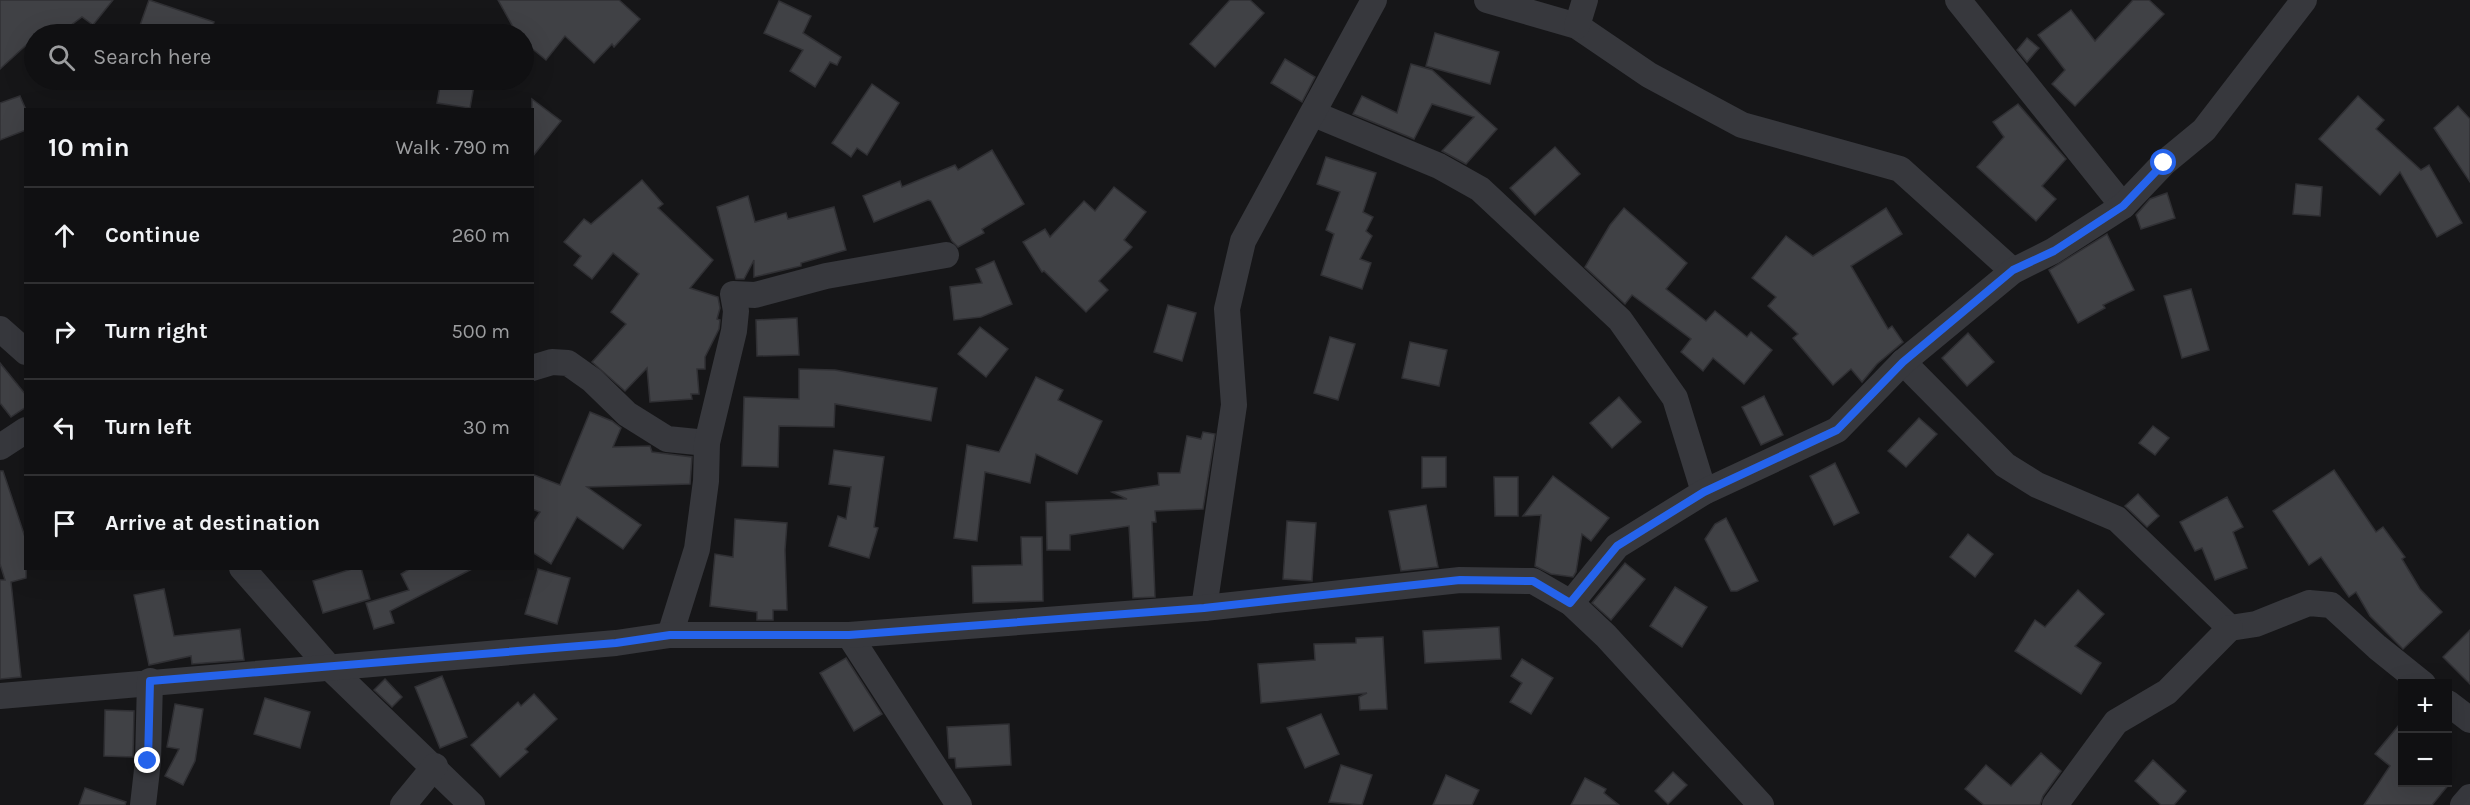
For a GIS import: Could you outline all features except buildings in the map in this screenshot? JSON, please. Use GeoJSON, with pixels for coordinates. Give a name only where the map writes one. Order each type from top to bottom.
{"type":"FeatureCollection","features":[{"type":"Feature","properties":{"kind":"street"},"geometry":{"type":"LineString","coordinates":[[1204,608],[1234,405],[1227,309],[1243,241],[1374,0]]}},
{"type":"Feature","properties":{"kind":"street"},"geometry":{"type":"LineString","coordinates":[[1487,0],[1577,26],[1649,75],[1742,125],[1900,170],[2013,270]]}},
{"type":"Feature","properties":{"kind":"street"},"geometry":{"type":"LineString","coordinates":[[1577,26],[1585,0]]}},
{"type":"Feature","properties":{"kind":"street"},"geometry":{"type":"LineString","coordinates":[[1958,0],[2123,206]]}},
{"type":"Feature","properties":{"kind":"street"},"geometry":{"type":"LineString","coordinates":[[1570,603],[1617,546],[1704,492],[1837,430],[1903,362],[2013,270],[2054,251],[2123,206],[2164,163],[2204,130],[2304,0]]}},
{"type":"Feature","properties":{"kind":"street"},"geometry":{"type":"LineString","coordinates":[[1314,114],[1439,166],[1480,189],[1620,320],[1676,398],[1704,492]]}},
{"type":"Feature","properties":{"kind":"street"},"geometry":{"type":"LineString","coordinates":[[670,635],[697,549],[706,481],[707,443],[734,331],[736,311],[733,294],[755,296],[826,276],[946,255]]}},
{"type":"Feature","properties":{"kind":"street"},"geometry":{"type":"LineString","coordinates":[[0,329],[24,350]]}},
{"type":"Feature","properties":{"kind":"street"},"geometry":{"type":"LineString","coordinates":[[1903,362],[2005,465],[2037,486],[2117,519],[2230,628]]}},
{"type":"Feature","properties":{"kind":"street"},"geometry":{"type":"LineString","coordinates":[[534,368],[552,363],[568,363],[592,380],[627,414],[667,439],[707,443]]}},
{"type":"Feature","properties":{"kind":"street"},"geometry":{"type":"LineString","coordinates":[[0,447],[24,431]]}},
{"type":"Feature","properties":{"kind":"street"},"geometry":{"type":"LineString","coordinates":[[244,570],[329,667],[435,766],[472,805]]}},
{"type":"Feature","properties":{"kind":"street"},"geometry":{"type":"LineString","coordinates":[[0,696],[150,681],[616,643],[670,635],[849,635],[1204,608],[1470,579],[1533,581],[1570,603],[1606,636],[1761,805]]}},
{"type":"Feature","properties":{"kind":"street"},"geometry":{"type":"LineString","coordinates":[[2055,805],[2116,722],[2167,692],[2230,628],[2256,624],[2309,603],[2331,605],[2417,679]]}},
{"type":"Feature","properties":{"kind":"street"},"geometry":{"type":"LineString","coordinates":[[849,635],[959,805]]}},
{"type":"Feature","properties":{"kind":"street"},"geometry":{"type":"LineString","coordinates":[[143,805],[148,761],[150,681]]}},
{"type":"Feature","properties":{"kind":"street"},"geometry":{"type":"LineString","coordinates":[[2452,706],[2470,720]]}},
{"type":"Feature","properties":{"kind":"street"},"geometry":{"type":"LineString","coordinates":[[403,805],[435,766]]}},
{"type":"Feature","properties":{"kind":"street"},"geometry":{"type":"LineString","coordinates":[[2463,805],[2470,797]]}},
{"type":"Feature","properties":{"kind":"route"},"geometry":{"type":"LineString","coordinates":[[148,761],[150,681],[616,643],[670,635],[849,635],[1204,608],[1460,580],[1533,581],[1570,603],[1617,546],[1704,492],[1792,453],[1837,430],[1903,362],[2013,270],[2054,251],[2123,206],[2164,163]]}}]}
